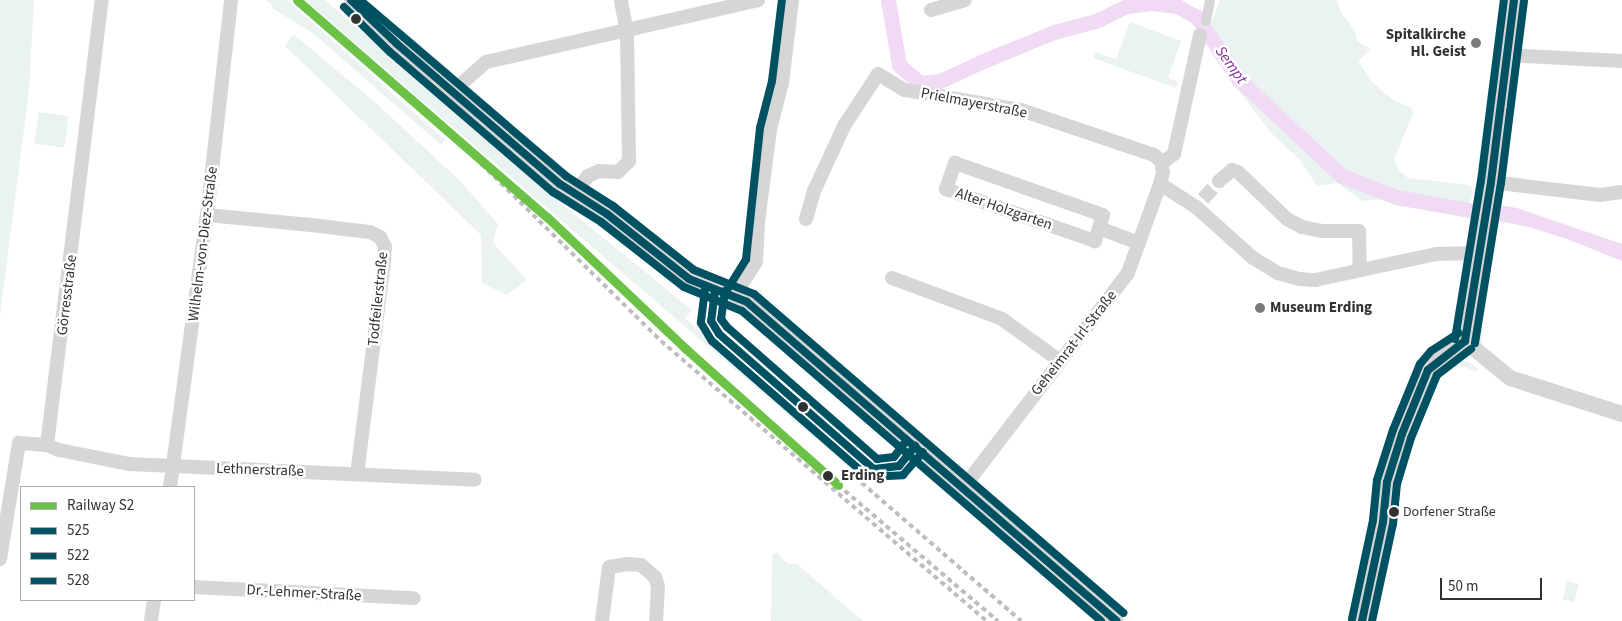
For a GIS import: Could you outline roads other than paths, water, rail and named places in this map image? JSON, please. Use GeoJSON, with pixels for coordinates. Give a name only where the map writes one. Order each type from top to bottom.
{"type":"FeatureCollection","features":[{"type":"Feature","properties":{"kind":"street","name":"Görresstraße"},"geometry":{"type":"LineString","coordinates":[[47,445],[102,0]]}},
{"type":"Feature","properties":{"kind":"street","name":"Wilhelm-von-Diez-Straße"},"geometry":{"type":"LineString","coordinates":[[170,486],[207,214],[231,0]]}},
{"type":"Feature","properties":{"kind":"street"},"geometry":{"type":"LineString","coordinates":[[345,0],[354,4],[452,92],[574,194],[607,214],[689,279],[735,295],[747,302],[1116,621]]}},
{"type":"Feature","properties":{"kind":"street"},"geometry":{"type":"LineString","coordinates":[[574,194],[588,176],[599,171],[618,172],[629,161],[627,32],[621,0]]}},
{"type":"Feature","properties":{"kind":"street"},"geometry":{"type":"LineString","coordinates":[[452,92],[486,62],[627,32],[758,0]]}},
{"type":"Feature","properties":{"kind":"street"},"geometry":{"type":"LineString","coordinates":[[735,295],[756,262],[770,129],[780,91],[792,0]]}},
{"type":"Feature","properties":{"kind":"street"},"geometry":{"type":"LineString","coordinates":[[931,10],[965,0]]}},
{"type":"Feature","properties":{"kind":"street"},"geometry":{"type":"LineString","coordinates":[[1208,18],[1210,0]]}},
{"type":"Feature","properties":{"kind":"street"},"geometry":{"type":"LineString","coordinates":[[1362,621],[1383,522],[1388,482],[1402,434],[1412,416],[1428,370],[1438,359],[1465,341],[1490,189],[1514,0]]}},
{"type":"Feature","properties":{"kind":"street"},"geometry":{"type":"LineString","coordinates":[[1200,34],[1174,154],[1162,163],[1160,184],[1200,203],[1253,258],[1278,273],[1315,280],[1436,254],[1478,253]]}},
{"type":"Feature","properties":{"kind":"street"},"geometry":{"type":"LineString","coordinates":[[1507,55],[1622,61]]}},
{"type":"Feature","properties":{"kind":"street","name":"Prielmayerstraße"},"geometry":{"type":"LineString","coordinates":[[806,219],[814,191],[844,126],[878,74],[905,90],[1021,110],[1154,155],[1162,163]]}},
{"type":"Feature","properties":{"kind":"street","name":"Alter Holzgarten"},"geometry":{"type":"LineString","coordinates":[[955,163],[1104,215],[1099,228],[1095,241],[946,189],[955,163]]}},
{"type":"Feature","properties":{"kind":"street"},"geometry":{"type":"LineString","coordinates":[[1219,181],[1232,170],[1238,172],[1287,219],[1302,226],[1322,231],[1359,231],[1360,270]]}},
{"type":"Feature","properties":{"kind":"street","name":"Geheimrat-Irl-Straße"},"geometry":{"type":"LineString","coordinates":[[963,488],[1060,361],[1116,292],[1128,273],[1160,184]]}},
{"type":"Feature","properties":{"kind":"street"},"geometry":{"type":"LineString","coordinates":[[1490,189],[1576,193],[1622,192]]}},
{"type":"Feature","properties":{"kind":"street","name":"Todfeilerstraße"},"geometry":{"type":"LineString","coordinates":[[207,214],[340,228],[380,237],[385,247],[384,260],[357,474]]}},
{"type":"Feature","properties":{"kind":"street"},"geometry":{"type":"LineString","coordinates":[[1099,228],[1139,243]]}},
{"type":"Feature","properties":{"kind":"street"},"geometry":{"type":"LineString","coordinates":[[892,278],[1002,319],[1060,361]]}},
{"type":"Feature","properties":{"kind":"street"},"geometry":{"type":"LineString","coordinates":[[1465,341],[1510,378],[1622,414]]}},
{"type":"Feature","properties":{"kind":"street"},"geometry":{"type":"LineString","coordinates":[[0,559],[19,443],[47,445]]}},
{"type":"Feature","properties":{"kind":"street","name":"Lethnerstraße"},"geometry":{"type":"LineString","coordinates":[[47,445],[102,460],[173,466],[475,480]]}},
{"type":"Feature","properties":{"kind":"street"},"geometry":{"type":"LineString","coordinates":[[602,621],[609,567],[628,564],[641,565],[655,577],[658,586],[656,621]]}},
{"type":"Feature","properties":{"kind":"street","name":"Dr.-Lehmer-Straße"},"geometry":{"type":"LineString","coordinates":[[195,587],[414,598]]}},
{"type":"Feature","properties":{"kind":"street"},"geometry":{"type":"LineString","coordinates":[[151,621],[154,601]]}},
{"type":"Feature","properties":{"kind":"waterway","name":"Sempt"},"geometry":{"type":"LineString","coordinates":[[888,0],[899,65],[920,83],[940,81],[1054,32],[1096,21],[1127,6],[1152,3],[1177,6],[1197,17],[1239,80],[1342,176],[1396,197],[1469,210]]}},
{"type":"Feature","properties":{"kind":"tunnel"},"geometry":{"type":"LineString","coordinates":[[1203,199],[1219,181]]}},
{"type":"Feature","properties":{"kind":"railway"},"geometry":{"type":"LineString","coordinates":[[443,126],[661,341],[986,621]]}},
{"type":"Feature","properties":{"kind":"railway"},"geometry":{"type":"LineString","coordinates":[[848,471],[1021,621]]}},
{"type":"Feature","properties":{"kind":"railway"},"geometry":{"type":"LineString","coordinates":[[838,485],[998,621]]}},
{"type":"Feature","properties":{"kind":"rail line","name":"S2"},"geometry":{"type":"LineString","coordinates":[[297,0],[547,217],[686,349],[838,485]]}},
{"type":"Feature","properties":{"kind":"place","name":"Spitalkirche Hl. Geist"},"geometry":{"type":"Point","coordinates":[1476,43]}},
{"type":"Feature","properties":{"kind":"place","name":"Museum Erding"},"geometry":{"type":"Point","coordinates":[1260,308]}},
{"type":"Feature","properties":{"kind":"place","name":"Erding"},"geometry":{"type":"Point","coordinates":[828,476]}},
{"type":"Feature","properties":{"kind":"place","name":"Dorfener Straße"},"geometry":{"type":"Point","coordinates":[1394,512]}}]}
